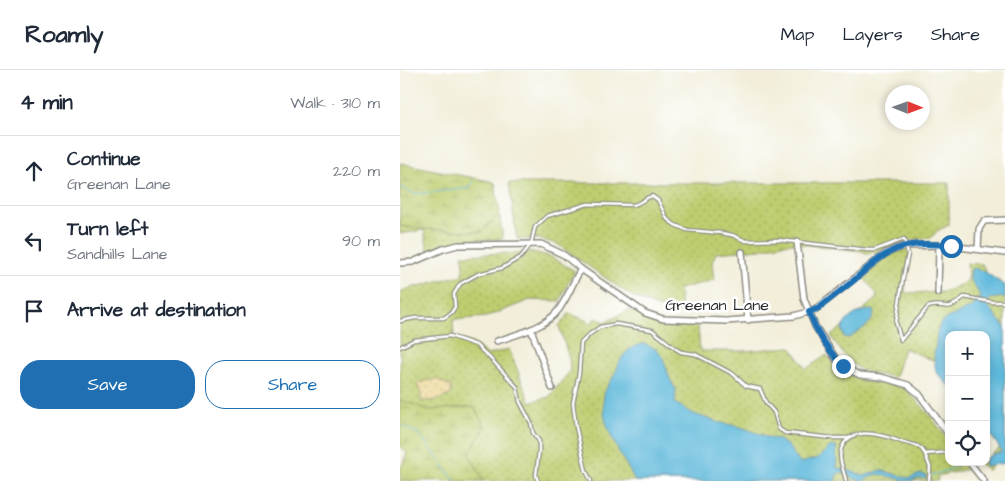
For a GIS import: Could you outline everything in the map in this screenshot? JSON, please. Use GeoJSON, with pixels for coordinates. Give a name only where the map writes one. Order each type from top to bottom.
{"type":"FeatureCollection","features":[{"type":"Feature","properties":{"kind":"street"},"geometry":{"type":"LineString","coordinates":[[978,249],[979,229],[984,221],[1005,220]]}},
{"type":"Feature","properties":{"kind":"street"},"geometry":{"type":"LineString","coordinates":[[797,242],[802,292],[815,326],[829,349],[843,366],[860,375],[908,385],[918,394],[945,430]]}},
{"type":"Feature","properties":{"kind":"street","name":"Greenan Lane"},"geometry":{"type":"LineString","coordinates":[[400,263],[413,262],[443,249],[458,245],[540,244],[557,250],[645,313],[663,319],[726,321],[794,316],[819,308],[886,253],[906,246],[939,244],[1005,253]]}},
{"type":"Feature","properties":{"kind":"street"},"geometry":{"type":"LineString","coordinates":[[938,294],[939,244]]}},
{"type":"Feature","properties":{"kind":"street"},"geometry":{"type":"LineString","coordinates":[[742,252],[748,320]]}},
{"type":"Feature","properties":{"kind":"street"},"geometry":{"type":"LineString","coordinates":[[497,340],[531,329],[550,319],[559,310],[574,280],[582,269]]}},
{"type":"Feature","properties":{"kind":"street"},"geometry":{"type":"LineString","coordinates":[[531,329],[552,388]]}},
{"type":"Feature","properties":{"kind":"street"},"geometry":{"type":"LineString","coordinates":[[971,466],[984,481]]}},
{"type":"Feature","properties":{"kind":"lane"},"geometry":{"type":"LineString","coordinates":[[400,321],[416,318],[444,318],[451,314],[455,306],[454,294],[462,282],[478,274],[502,268],[515,262],[532,243],[535,227],[547,216],[588,204],[640,204],[652,196],[658,200],[666,219],[680,228],[732,235],[746,241],[778,240],[875,250],[904,239],[908,261],[903,278],[896,322],[900,340],[904,338],[928,307],[934,305],[947,308],[956,305],[964,297],[992,302],[1005,302]]}},
{"type":"Feature","properties":{"kind":"lane"},"geometry":{"type":"LineString","coordinates":[[590,481],[576,427],[573,403],[578,373],[579,348],[581,343],[590,334],[600,327],[610,324],[652,330],[676,350],[695,354],[728,371],[746,386],[760,389],[766,403],[774,412],[779,429],[785,433],[833,438],[849,438],[870,433],[917,445],[922,448],[930,467],[929,480]]}},
{"type":"Feature","properties":{"kind":"lane"},"geometry":{"type":"LineString","coordinates":[[400,347],[414,340],[450,336],[476,345],[490,358],[517,387],[520,402],[532,423],[533,433],[539,441],[536,475],[538,481]]}},
{"type":"Feature","properties":{"kind":"lane"},"geometry":{"type":"LineString","coordinates":[[846,481],[840,458],[841,448],[849,438]]}},
{"type":"Feature","properties":{"kind":"lane"},"geometry":{"type":"LineString","coordinates":[[925,454],[945,452]]}},
{"type":"Feature","properties":{"kind":"green space"},"geometry":{"type":"Polygon","coordinates":[[[400,163],[494,182],[500,212],[481,232],[400,226],[400,163]]]}},
{"type":"Feature","properties":{"kind":"green space"},"geometry":{"type":"Polygon","coordinates":[[[495,183],[503,239],[459,241],[428,251],[424,230],[400,234],[400,184],[495,183]]]}},
{"type":"Feature","properties":{"kind":"green space"},"geometry":{"type":"Polygon","coordinates":[[[509,183],[949,183],[949,225],[937,231],[931,238],[909,240],[868,254],[862,251],[794,243],[760,249],[716,253],[712,262],[714,280],[679,289],[681,312],[655,306],[633,297],[557,244],[539,239],[517,239],[509,183]]]}},
{"type":"Feature","properties":{"kind":"green space"},"geometry":{"type":"Polygon","coordinates":[[[909,249],[909,264],[905,271],[905,293],[945,292],[968,281],[967,263],[982,264],[987,274],[1005,285],[1005,456],[987,471],[983,466],[990,466],[990,455],[1000,448],[990,434],[990,331],[945,331],[945,344],[937,362],[904,348],[895,377],[870,373],[856,367],[831,336],[876,299],[877,294],[862,276],[889,256],[909,249]]]}},
{"type":"Feature","properties":{"kind":"green space"},"geometry":{"type":"Polygon","coordinates":[[[533,252],[549,256],[575,271],[560,301],[530,300],[486,317],[453,320],[454,337],[474,344],[488,355],[509,349],[530,402],[549,397],[570,371],[569,358],[559,326],[569,313],[592,323],[595,318],[606,322],[629,310],[660,322],[698,327],[700,351],[743,351],[791,347],[806,369],[827,355],[842,370],[860,380],[902,387],[920,404],[945,437],[945,466],[966,466],[968,469],[937,476],[938,481],[451,481],[400,444],[400,293],[407,289],[462,275],[464,263],[462,255],[533,252]]]}},
{"type":"Feature","properties":{"kind":"green space"},"geometry":{"type":"Polygon","coordinates":[[[400,400],[429,410],[474,407],[485,427],[469,454],[484,481],[400,481],[400,470],[407,453],[400,446],[400,400]]]}},
{"type":"Feature","properties":{"kind":"sand"},"geometry":{"type":"Polygon","coordinates":[[[436,379],[451,386],[451,394],[438,400],[421,401],[421,392],[416,383],[436,379]]]}},
{"type":"Feature","properties":{"kind":"water"},"geometry":{"type":"Polygon","coordinates":[[[971,269],[984,271],[1005,286],[1005,297],[989,299],[988,307],[1005,327],[1005,463],[990,465],[990,456],[1002,452],[990,433],[990,331],[945,331],[945,382],[936,372],[934,358],[940,324],[947,318],[972,307],[981,297],[970,279],[971,269]]]}},
{"type":"Feature","properties":{"kind":"water"},"geometry":{"type":"Polygon","coordinates":[[[862,311],[874,311],[873,317],[868,324],[850,338],[844,337],[842,329],[850,318],[862,311]]]}},
{"type":"Feature","properties":{"kind":"water"},"geometry":{"type":"Polygon","coordinates":[[[645,344],[658,350],[663,358],[676,390],[675,403],[694,414],[777,439],[787,445],[800,463],[818,458],[831,446],[836,447],[837,468],[864,476],[880,470],[909,478],[920,474],[926,475],[926,479],[921,478],[909,481],[877,474],[862,481],[841,472],[837,474],[835,481],[635,481],[608,429],[603,406],[606,389],[623,356],[630,349],[645,344]]]}},
{"type":"Feature","properties":{"kind":"waterway"},"geometry":{"type":"LineString","coordinates":[[400,187],[415,194],[470,188],[473,180]]}},
{"type":"Feature","properties":{"kind":"waterway"},"geometry":{"type":"LineString","coordinates":[[400,425],[419,434],[455,481]]}},
{"type":"Feature","properties":{"kind":"waterway"},"geometry":{"type":"LineString","coordinates":[[929,476],[957,467]]}},
{"type":"Feature","properties":{"kind":"route"},"geometry":{"type":"LineString","coordinates":[[843,366],[829,349],[809,312],[819,308],[886,253],[904,246],[939,244],[951,246]]}}]}
